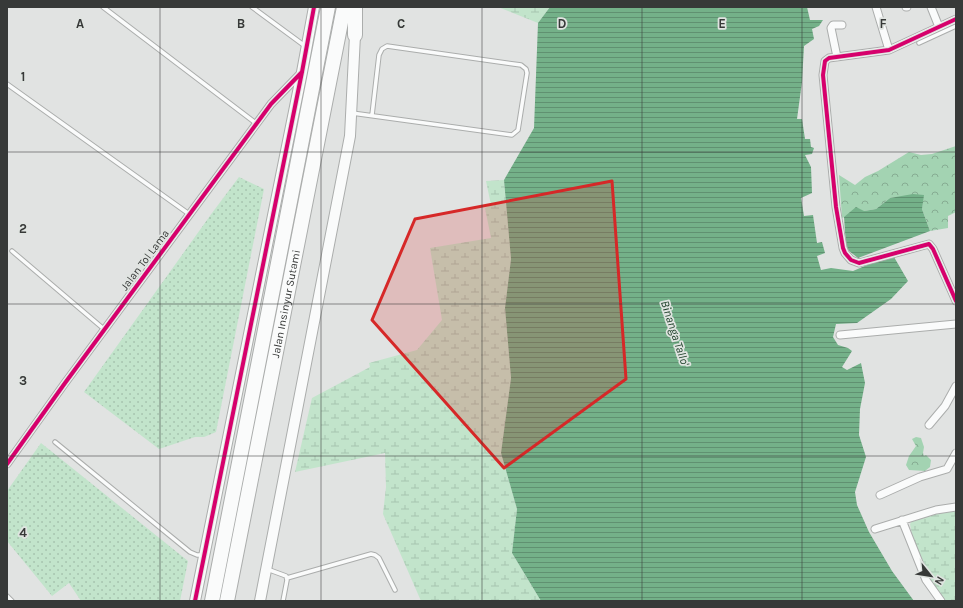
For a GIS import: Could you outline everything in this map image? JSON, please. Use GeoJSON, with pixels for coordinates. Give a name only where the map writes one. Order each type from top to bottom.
{"type":"FeatureCollection","features":[{"type":"Feature","properties":{"kind":"highway","name":"Jalan Insinyur Sutami"},"geometry":{"type":"LineString","coordinates":[[212,601],[328,7]]}},
{"type":"Feature","properties":{"kind":"highway","name":"Jalan Insinyur Sutami"},"geometry":{"type":"LineString","coordinates":[[227,601],[344,7]]}},
{"type":"Feature","properties":{"kind":"highway"},"geometry":{"type":"LineString","coordinates":[[355,7],[355,35]]}},
{"type":"Feature","properties":{"kind":"street"},"geometry":{"type":"LineString","coordinates":[[195,601],[314,7]]}},
{"type":"Feature","properties":{"kind":"street"},"geometry":{"type":"LineString","coordinates":[[876,7],[889,50]]}},
{"type":"Feature","properties":{"kind":"street"},"geometry":{"type":"LineString","coordinates":[[931,7],[939,27]]}},
{"type":"Feature","properties":{"kind":"street"},"geometry":{"type":"LineString","coordinates":[[956,19],[889,50],[829,58],[826,60],[823,75],[836,207],[843,251],[851,260],[860,263],[929,244],[933,249],[956,301]]}},
{"type":"Feature","properties":{"kind":"street"},"geometry":{"type":"LineString","coordinates":[[837,57],[831,28],[834,25],[842,25]]}},
{"type":"Feature","properties":{"kind":"street"},"geometry":{"type":"LineString","coordinates":[[260,601],[350,136],[355,35]]}},
{"type":"Feature","properties":{"kind":"street","name":"Jalan Tol Lama"},"geometry":{"type":"LineString","coordinates":[[7,464],[279,94],[302,72]]}},
{"type":"Feature","properties":{"kind":"street"},"geometry":{"type":"LineString","coordinates":[[840,336],[956,324]]}},
{"type":"Feature","properties":{"kind":"street"},"geometry":{"type":"LineString","coordinates":[[929,425],[954,395],[956,386]]}},
{"type":"Feature","properties":{"kind":"street"},"geometry":{"type":"LineString","coordinates":[[880,495],[920,477],[947,469],[956,453]]}},
{"type":"Feature","properties":{"kind":"street"},"geometry":{"type":"LineString","coordinates":[[875,529],[936,510],[956,507]]}},
{"type":"Feature","properties":{"kind":"street"},"geometry":{"type":"LineString","coordinates":[[902,520],[926,580],[941,601]]}},
{"type":"Feature","properties":{"kind":"lane"},"geometry":{"type":"LineString","coordinates":[[103,7],[257,124]]}},
{"type":"Feature","properties":{"kind":"lane"},"geometry":{"type":"LineString","coordinates":[[252,7],[306,47]]}},
{"type":"Feature","properties":{"kind":"lane"},"geometry":{"type":"LineString","coordinates":[[355,35],[358,7]]}},
{"type":"Feature","properties":{"kind":"lane"},"geometry":{"type":"LineString","coordinates":[[919,43],[956,26]]}},
{"type":"Feature","properties":{"kind":"lane"},"geometry":{"type":"LineString","coordinates":[[350,113],[512,135],[518,130],[527,73],[526,69],[521,65],[387,46],[384,47],[379,55],[372,115]]}},
{"type":"Feature","properties":{"kind":"lane"},"geometry":{"type":"LineString","coordinates":[[7,84],[190,215]]}},
{"type":"Feature","properties":{"kind":"lane"},"geometry":{"type":"LineString","coordinates":[[12,251],[105,330]]}},
{"type":"Feature","properties":{"kind":"lane"},"geometry":{"type":"LineString","coordinates":[[55,442],[190,552],[205,555]]}},
{"type":"Feature","properties":{"kind":"lane"},"geometry":{"type":"LineString","coordinates":[[287,578],[374,554],[379,558],[395,590]]}},
{"type":"Feature","properties":{"kind":"lane"},"geometry":{"type":"LineString","coordinates":[[266,569],[284,575],[287,578]]}},
{"type":"Feature","properties":{"kind":"lane"},"geometry":{"type":"LineString","coordinates":[[283,601],[287,578]]}},
{"type":"Feature","properties":{"kind":"lane"},"geometry":{"type":"LineString","coordinates":[[7,596],[12,601]]}},
{"type":"Feature","properties":{"kind":"highlighted area"},"geometry":{"type":"Polygon","coordinates":[[[612,181],[626,379],[504,468],[372,320],[415,219],[612,181]]]}},
{"type":"Feature","properties":{"kind":"green space"},"geometry":{"type":"Polygon","coordinates":[[[498,7],[550,7],[538,23],[498,7]]]}},
{"type":"Feature","properties":{"kind":"green space"},"geometry":{"type":"Polygon","coordinates":[[[956,146],[956,212],[948,216],[948,228],[930,231],[922,209],[923,195],[890,198],[876,209],[842,218],[839,175],[855,185],[865,177],[878,171],[909,152],[921,155],[932,154],[956,146]]]}},
{"type":"Feature","properties":{"kind":"green space"},"geometry":{"type":"Polygon","coordinates":[[[239,177],[264,189],[216,432],[204,437],[195,437],[159,449],[84,392],[239,177]]]}},
{"type":"Feature","properties":{"kind":"green space"},"geometry":{"type":"Polygon","coordinates":[[[504,180],[511,259],[505,308],[511,378],[501,453],[517,509],[512,553],[541,601],[421,601],[383,514],[386,487],[385,453],[295,472],[312,398],[370,367],[369,363],[417,350],[442,320],[430,248],[491,238],[485,208],[491,205],[486,181],[504,180]]]}},
{"type":"Feature","properties":{"kind":"green space"},"geometry":{"type":"Polygon","coordinates":[[[916,437],[921,438],[924,447],[924,456],[926,455],[931,460],[930,467],[925,471],[909,470],[906,465],[909,456],[916,446],[912,439],[916,437]]]}},
{"type":"Feature","properties":{"kind":"green space"},"geometry":{"type":"Polygon","coordinates":[[[41,443],[188,561],[180,601],[81,601],[69,583],[52,596],[7,541],[7,491],[41,443]]]}},
{"type":"Feature","properties":{"kind":"green space"},"geometry":{"type":"Polygon","coordinates":[[[956,509],[956,601],[945,601],[923,565],[915,546],[910,524],[918,518],[924,516],[956,509]]]}},
{"type":"Feature","properties":{"kind":"water","name":"Binanga Tallo'"},"geometry":{"type":"Polygon","coordinates":[[[550,7],[807,7],[810,20],[823,20],[819,26],[812,29],[814,39],[804,46],[802,82],[797,119],[802,119],[805,139],[810,139],[811,147],[814,148],[812,154],[805,155],[811,167],[812,193],[801,198],[804,216],[813,215],[817,243],[822,242],[825,253],[817,256],[821,270],[831,268],[853,271],[874,262],[894,257],[908,281],[891,299],[857,323],[836,324],[833,337],[838,345],[852,351],[842,367],[847,370],[861,363],[865,383],[860,409],[859,435],[866,457],[855,492],[857,505],[869,532],[892,571],[914,601],[541,601],[512,553],[517,509],[501,453],[511,378],[505,308],[511,259],[504,180],[534,128],[538,23],[550,7]]]}},
{"type":"Feature","properties":{"kind":"water"},"geometry":{"type":"Polygon","coordinates":[[[913,194],[924,195],[922,209],[930,231],[858,258],[849,251],[846,246],[844,217],[856,207],[864,211],[876,209],[890,198],[913,194]]]}},
{"type":"Feature","properties":{"kind":"cycle path"},"geometry":{"type":"LineString","coordinates":[[195,601],[314,7]]}},
{"type":"Feature","properties":{"kind":"cycle path"},"geometry":{"type":"LineString","coordinates":[[956,19],[889,50],[829,58],[825,61],[823,75],[836,207],[845,253],[851,260],[859,263],[929,244],[933,249],[956,301]]}},
{"type":"Feature","properties":{"kind":"cycle path"},"geometry":{"type":"LineString","coordinates":[[7,464],[271,104],[302,72]]}}]}
